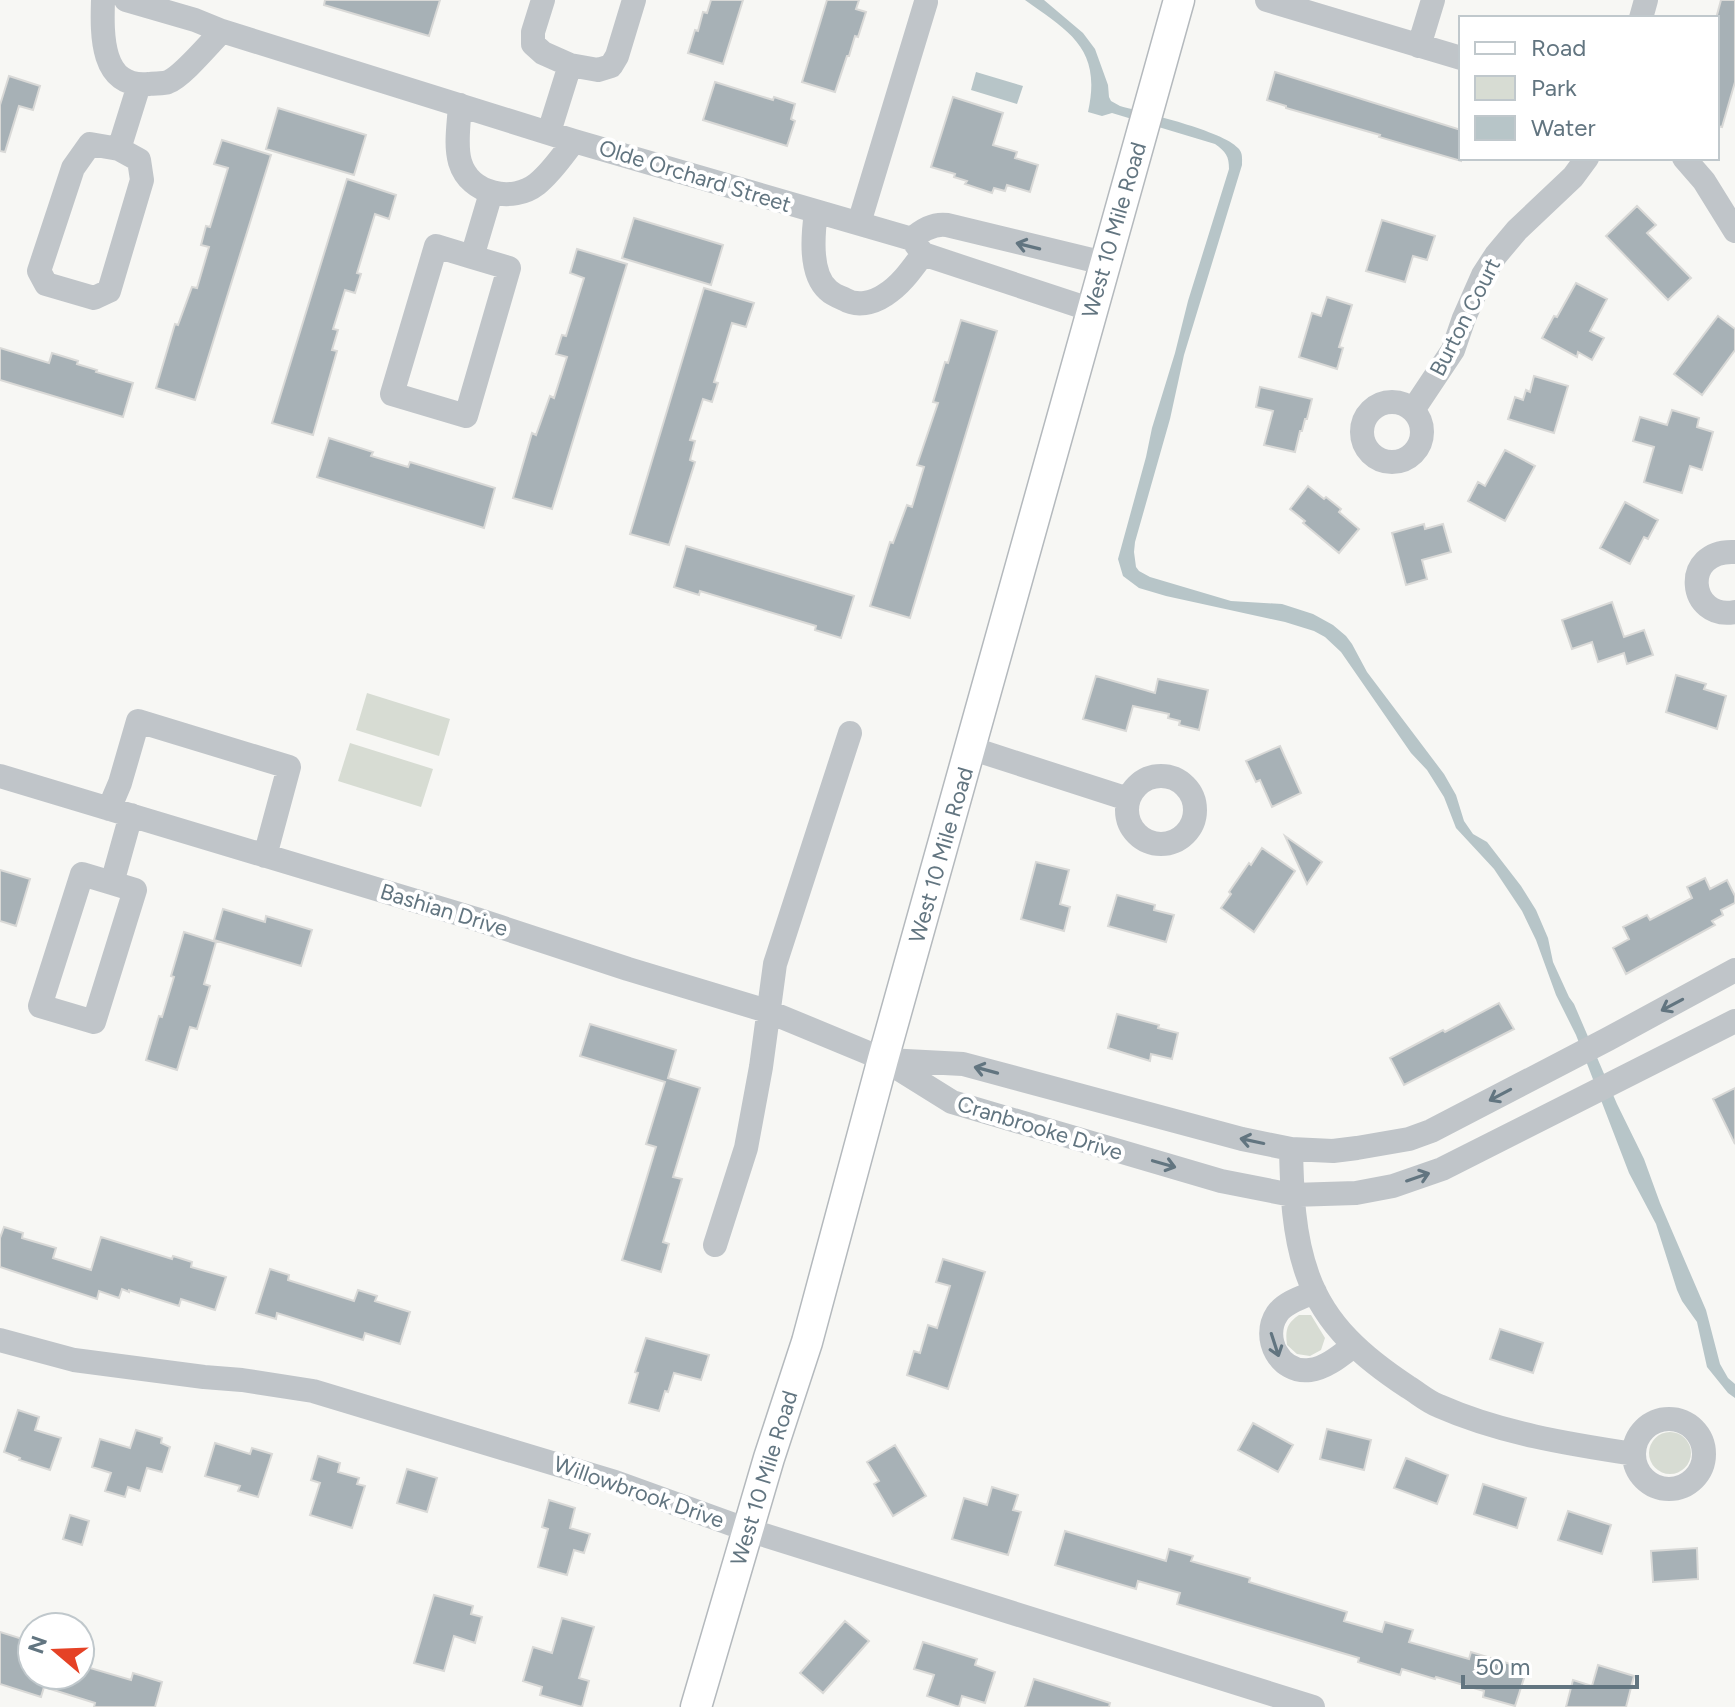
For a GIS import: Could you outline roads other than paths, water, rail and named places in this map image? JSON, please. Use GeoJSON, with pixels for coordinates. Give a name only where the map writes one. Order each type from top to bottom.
{"type":"FeatureCollection","features":[{"type":"Feature","properties":{"kind":"main road","name":"West 10 Mile Road"},"geometry":{"type":"LineString","coordinates":[[696,1707],[769,1458],[807,1342],[1179,0]]}},
{"type":"Feature","properties":{"kind":"street"},"geometry":{"type":"LineString","coordinates":[[103,0],[102,36],[106,57],[121,77],[139,85],[169,82],[222,31]]}},
{"type":"Feature","properties":{"kind":"street","name":"Olde Orchard Street"},"geometry":{"type":"LineString","coordinates":[[126,0],[198,10],[222,31],[574,141],[859,223],[1092,310]]}},
{"type":"Feature","properties":{"kind":"street"},"geometry":{"type":"LineString","coordinates":[[543,0],[533,32],[533,44],[543,53],[570,65],[598,70],[611,66],[617,56],[634,0]]}},
{"type":"Feature","properties":{"kind":"street"},"geometry":{"type":"LineString","coordinates":[[1267,0],[1459,57]]}},
{"type":"Feature","properties":{"kind":"street"},"geometry":{"type":"LineString","coordinates":[[1419,46],[1433,0]]}},
{"type":"Feature","properties":{"kind":"street"},"geometry":{"type":"LineString","coordinates":[[859,223],[926,2]]}},
{"type":"Feature","properties":{"kind":"street"},"geometry":{"type":"LineString","coordinates":[[549,132],[570,65]]}},
{"type":"Feature","properties":{"kind":"street"},"geometry":{"type":"LineString","coordinates":[[119,149],[139,85]]}},
{"type":"Feature","properties":{"kind":"street"},"geometry":{"type":"LineString","coordinates":[[460,105],[460,162],[471,180],[491,193],[472,257]]}},
{"type":"Feature","properties":{"kind":"street","name":"Olde Orchard Street"},"geometry":{"type":"LineString","coordinates":[[491,193],[512,195],[535,186],[574,141]]}},
{"type":"Feature","properties":{"kind":"street"},"geometry":{"type":"LineString","coordinates":[[90,144],[119,149],[139,160],[142,180],[109,291],[94,298],[46,284],[39,271],[73,168],[90,144]]}},
{"type":"Feature","properties":{"kind":"street","name":"Burton Court"},"geometry":{"type":"LineString","coordinates":[[1413,410],[1453,350],[1483,275],[1496,255],[1517,230],[1573,177],[1586,160]]}},
{"type":"Feature","properties":{"kind":"street"},"geometry":{"type":"LineString","coordinates":[[1686,160],[1704,181],[1735,231]]}},
{"type":"Feature","properties":{"kind":"street","name":"Olde Orchard Street"},"geometry":{"type":"LineString","coordinates":[[816,212],[812,241],[816,270],[826,289],[850,303],[868,303],[885,295],[902,281],[921,231],[939,224],[1104,263]]}},
{"type":"Feature","properties":{"kind":"street"},"geometry":{"type":"LineString","coordinates":[[436,246],[472,257],[509,268],[466,416],[392,394],[436,246]]}},
{"type":"Feature","properties":{"kind":"street"},"geometry":{"type":"LineString","coordinates":[[1735,552],[1723,551],[1711,555],[1702,563],[1696,586],[1700,598],[1708,607],[1719,613],[1735,612]]}},
{"type":"Feature","properties":{"kind":"street"},"geometry":{"type":"LineString","coordinates":[[112,883],[120,783],[138,721],[289,767],[265,856]]}},
{"type":"Feature","properties":{"kind":"street"},"geometry":{"type":"LineString","coordinates":[[715,1245],[746,1148],[775,964],[850,733]]}},
{"type":"Feature","properties":{"kind":"street"},"geometry":{"type":"LineString","coordinates":[[970,748],[1128,799]]}},
{"type":"Feature","properties":{"kind":"street","name":"Bashian Drive"},"geometry":{"type":"LineString","coordinates":[[0,776],[476,919],[767,1011],[883,1059]]}},
{"type":"Feature","properties":{"kind":"street"},"geometry":{"type":"LineString","coordinates":[[82,874],[112,883],[135,890],[94,1022],[40,1006],[82,874]]}},
{"type":"Feature","properties":{"kind":"street","name":"Cranbrooke Drive"},"geometry":{"type":"LineString","coordinates":[[883,1059],[963,1064],[1242,1139],[1291,1149],[1333,1151],[1409,1139],[1457,1118],[1735,970]]}},
{"type":"Feature","properties":{"kind":"street","name":"Cranbrooke Drive"},"geometry":{"type":"LineString","coordinates":[[883,1059],[952,1102],[1221,1181],[1292,1195],[1356,1193],[1393,1186],[1442,1169],[1735,1021]]}},
{"type":"Feature","properties":{"kind":"street"},"geometry":{"type":"LineString","coordinates":[[1291,1149],[1295,1229],[1307,1274],[1331,1319],[1353,1346],[1376,1366],[1436,1405],[1511,1430],[1571,1445],[1634,1454]]}},
{"type":"Feature","properties":{"kind":"street"},"geometry":{"type":"LineString","coordinates":[[1315,1292],[1289,1303],[1278,1312],[1271,1327],[1271,1342],[1279,1357],[1288,1367],[1300,1371],[1313,1370],[1327,1365],[1353,1346]]}},
{"type":"Feature","properties":{"kind":"street","name":"Willowbrook Drive"},"geometry":{"type":"LineString","coordinates":[[0,1340],[74,1360],[313,1391],[615,1482],[748,1530],[1313,1707]]}},
{"type":"Feature","properties":{"kind":"water"},"geometry":{"type":"Polygon","coordinates":[[[1025,0],[1044,0],[1083,33],[1095,49],[1111,101],[1217,135],[1238,148],[1242,156],[1242,165],[1184,355],[1170,419],[1135,542],[1136,567],[1150,577],[1231,601],[1282,604],[1313,614],[1333,625],[1352,644],[1367,672],[1444,774],[1456,795],[1464,821],[1473,834],[1487,842],[1536,910],[1548,938],[1553,962],[1644,1159],[1706,1310],[1720,1364],[1735,1384],[1735,1398],[1707,1367],[1697,1322],[1677,1290],[1656,1224],[1629,1173],[1576,1035],[1522,911],[1494,869],[1456,828],[1444,797],[1427,770],[1411,753],[1341,652],[1314,631],[1166,596],[1139,588],[1123,576],[1118,559],[1188,301],[1229,169],[1228,161],[1215,144],[1112,113],[1102,116],[1088,112],[1090,72],[1079,44],[1056,22],[1025,0]]]}},
{"type":"Feature","properties":{"kind":"water"},"geometry":{"type":"Polygon","coordinates":[[[976,72],[1023,86],[1017,104],[971,90],[976,72]]]}}]}
